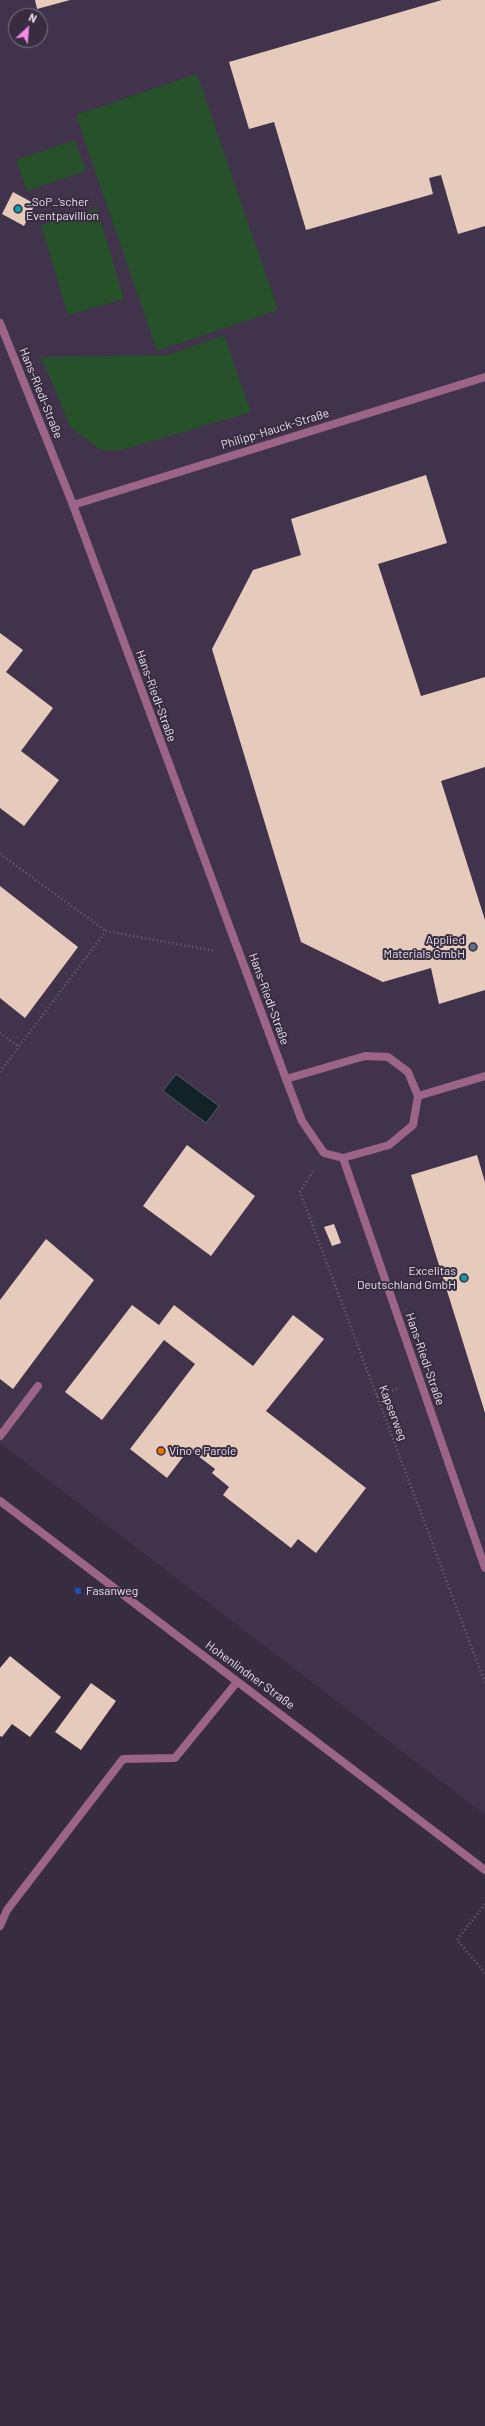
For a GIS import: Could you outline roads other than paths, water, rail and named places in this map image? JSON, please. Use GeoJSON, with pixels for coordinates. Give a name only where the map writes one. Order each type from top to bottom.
{"type":"FeatureCollection","features":[{"type":"Feature","properties":{"kind":"street","name":"Hans-Riedl-Straße"},"geometry":{"type":"LineString","coordinates":[[0,322],[73,505],[302,1121],[324,1153],[343,1158],[485,1568]]}},
{"type":"Feature","properties":{"kind":"street","name":"Philipp-Hauck-Straße"},"geometry":{"type":"LineString","coordinates":[[73,505],[485,377]]}},
{"type":"Feature","properties":{"kind":"street"},"geometry":{"type":"LineString","coordinates":[[286,1079],[365,1056],[388,1057],[408,1072],[418,1096],[413,1125],[389,1145],[343,1158]]}},
{"type":"Feature","properties":{"kind":"street"},"geometry":{"type":"LineString","coordinates":[[418,1096],[485,1076]]}},
{"type":"Feature","properties":{"kind":"street"},"geometry":{"type":"LineString","coordinates":[[0,1436],[38,1386]]}},
{"type":"Feature","properties":{"kind":"street","name":"Hohenlindner Straße"},"geometry":{"type":"LineString","coordinates":[[0,1501],[485,1870]]}},
{"type":"Feature","properties":{"kind":"street"},"geometry":{"type":"LineString","coordinates":[[0,1926],[7,1910],[123,1759],[175,1758],[237,1682]]}},
{"type":"Feature","properties":{"kind":"water"},"geometry":{"type":"Polygon","coordinates":[[[176,1074],[219,1106],[206,1123],[163,1091],[176,1074]]]}},
{"type":"Feature","properties":{"kind":"place","name":"_SoP_'scher Eventpavillion"},"geometry":{"type":"Point","coordinates":[18,209]}},
{"type":"Feature","properties":{"kind":"place","name":"Applied Materials GmbH"},"geometry":{"type":"Point","coordinates":[473,947]}},
{"type":"Feature","properties":{"kind":"place","name":"Excelitas Deutschland GmbH"},"geometry":{"type":"Point","coordinates":[464,1278]}},
{"type":"Feature","properties":{"kind":"place","name":"Vino e Parole"},"geometry":{"type":"Point","coordinates":[161,1451]}},
{"type":"Feature","properties":{"kind":"place","name":"Fasanweg"},"geometry":{"type":"Point","coordinates":[78,1591]}}]}
